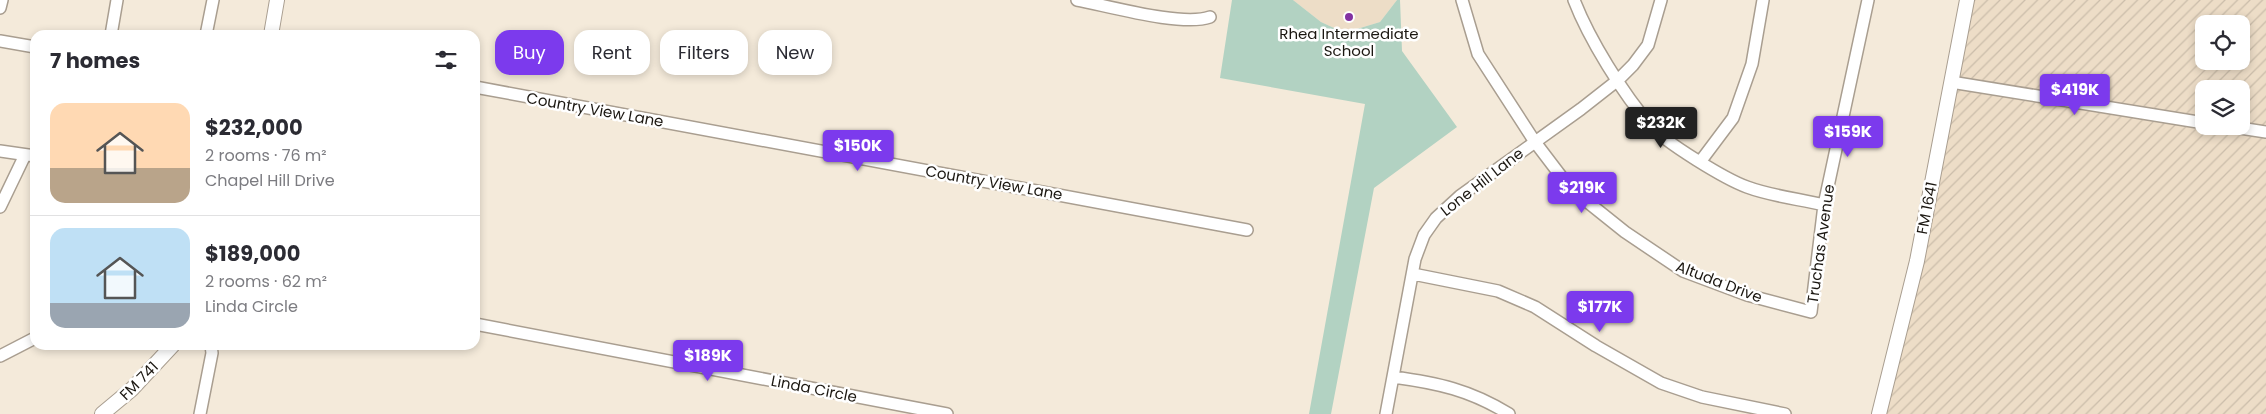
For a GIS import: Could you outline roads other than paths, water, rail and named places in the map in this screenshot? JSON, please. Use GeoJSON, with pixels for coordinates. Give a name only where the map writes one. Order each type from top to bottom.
{"type":"FeatureCollection","features":[{"type":"Feature","properties":{"kind":"main road"},"geometry":{"type":"LineString","coordinates":[[272,30],[277,0]]}},
{"type":"Feature","properties":{"kind":"main road","name":"FM 1641"},"geometry":{"type":"LineString","coordinates":[[1879,414],[1917,261],[1967,0]]}},
{"type":"Feature","properties":{"kind":"main road","name":"FM 741"},"geometry":{"type":"LineString","coordinates":[[102,414],[132,389],[168,350]]}},
{"type":"Feature","properties":{"kind":"street"},"geometry":{"type":"LineString","coordinates":[[0,8],[2,0]]}},
{"type":"Feature","properties":{"kind":"street"},"geometry":{"type":"LineString","coordinates":[[112,30],[118,0]]}},
{"type":"Feature","properties":{"kind":"street"},"geometry":{"type":"LineString","coordinates":[[207,30],[213,0]]}},
{"type":"Feature","properties":{"kind":"street"},"geometry":{"type":"LineString","coordinates":[[1078,0],[1118,4],[1181,20],[1200,21],[1210,17]]}},
{"type":"Feature","properties":{"kind":"street","name":"Altuda Drive"},"geometry":{"type":"LineString","coordinates":[[1462,0],[1478,54],[1535,142],[1570,188],[1625,232],[1683,271],[1747,295],[1811,312]]}},
{"type":"Feature","properties":{"kind":"street"},"geometry":{"type":"LineString","coordinates":[[1574,0],[1581,19],[1618,80],[1652,127],[1700,162],[1746,187],[1824,205]]}},
{"type":"Feature","properties":{"kind":"street","name":"Lone Hill Lane"},"geometry":{"type":"LineString","coordinates":[[1386,414],[1415,259],[1424,235],[1436,218],[1460,196],[1618,80],[1634,65],[1648,45],[1661,0]]}},
{"type":"Feature","properties":{"kind":"street"},"geometry":{"type":"LineString","coordinates":[[1700,162],[1732,118],[1752,64],[1763,0]]}},
{"type":"Feature","properties":{"kind":"street","name":"Truchas Avenue"},"geometry":{"type":"LineString","coordinates":[[1811,312],[1824,205],[1868,0]]}},
{"type":"Feature","properties":{"kind":"street"},"geometry":{"type":"LineString","coordinates":[[0,41],[30,46]]}},
{"type":"Feature","properties":{"kind":"street"},"geometry":{"type":"LineString","coordinates":[[1951,82],[2195,122]]}},
{"type":"Feature","properties":{"kind":"street","name":"Country View Lane"},"geometry":{"type":"LineString","coordinates":[[480,89],[1247,230]]}},
{"type":"Feature","properties":{"kind":"street"},"geometry":{"type":"LineString","coordinates":[[2250,130],[2266,132]]}},
{"type":"Feature","properties":{"kind":"street"},"geometry":{"type":"LineString","coordinates":[[0,150],[30,156],[0,207]]}},
{"type":"Feature","properties":{"kind":"street"},"geometry":{"type":"LineString","coordinates":[[1413,274],[1498,291],[1536,307],[1596,346],[1661,383],[1702,397],[1785,414]]}},
{"type":"Feature","properties":{"kind":"street","name":"Linda Circle"},"geometry":{"type":"LineString","coordinates":[[480,325],[947,414]]}},
{"type":"Feature","properties":{"kind":"street"},"geometry":{"type":"LineString","coordinates":[[0,356],[30,341]]}},
{"type":"Feature","properties":{"kind":"street"},"geometry":{"type":"LineString","coordinates":[[200,414],[212,350]]}},
{"type":"Feature","properties":{"kind":"street"},"geometry":{"type":"LineString","coordinates":[[1393,377],[1427,382],[1468,392],[1509,414]]}},
{"type":"Feature","properties":{"kind":"place","name":"Rhea Intermediate School"},"geometry":{"type":"Point","coordinates":[1349,17]}}]}
